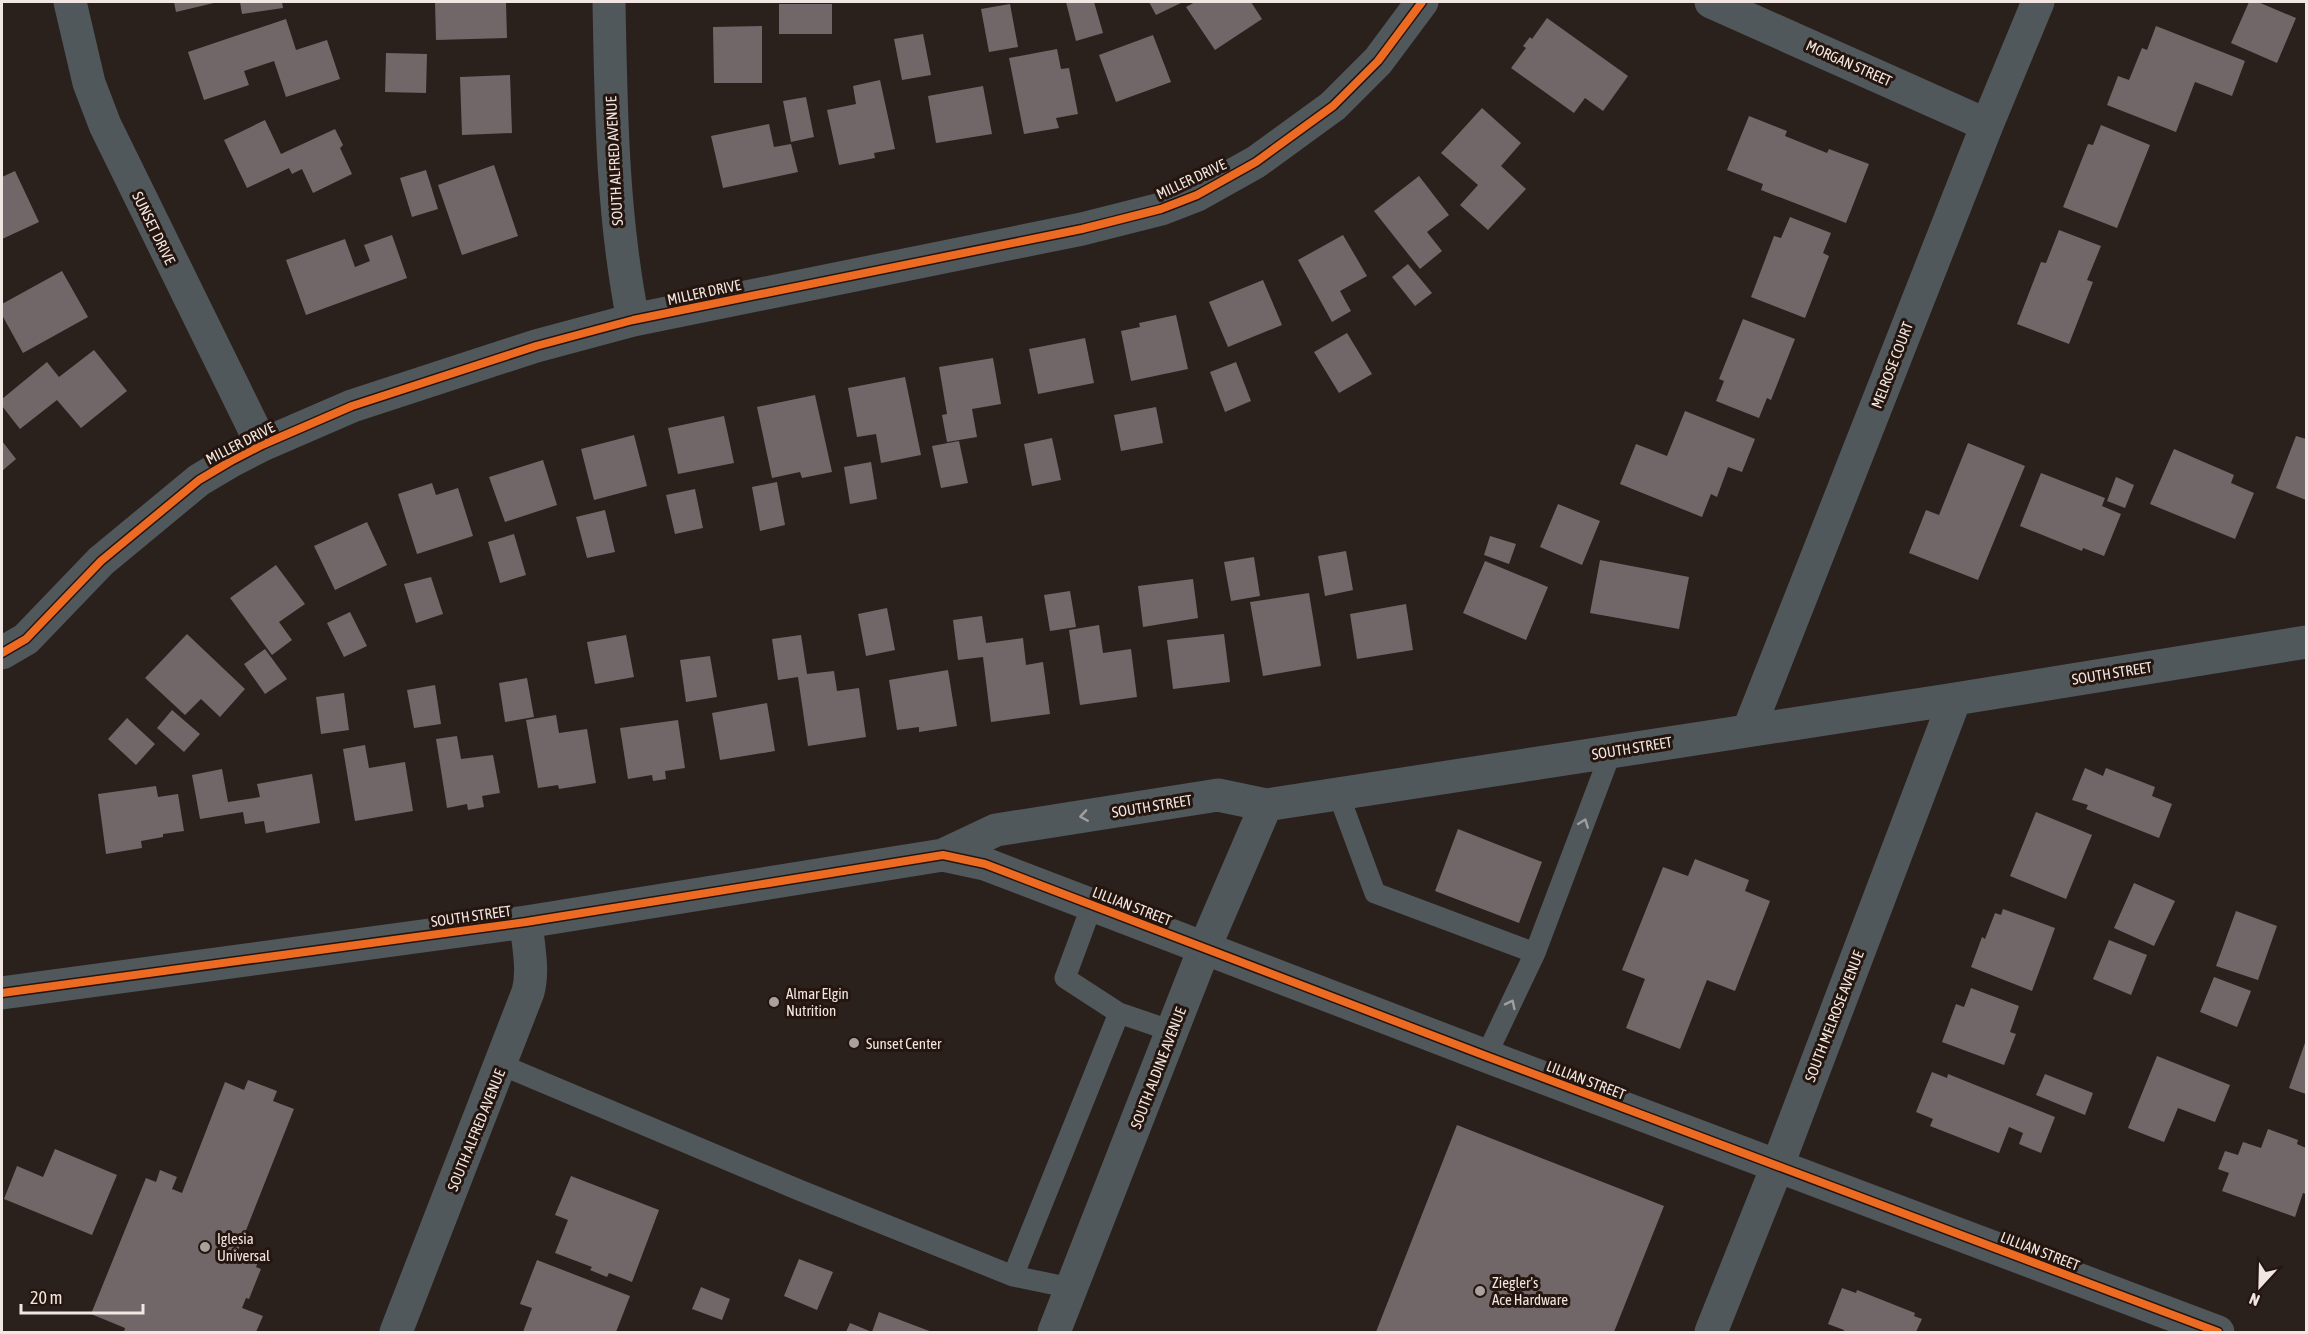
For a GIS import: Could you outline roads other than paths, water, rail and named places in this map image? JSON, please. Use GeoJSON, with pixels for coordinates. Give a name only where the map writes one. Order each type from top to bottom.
{"type":"FeatureCollection","features":[{"type":"Feature","properties":{"kind":"street","name":"SUNSET DRIVE"},"geometry":{"type":"LineString","coordinates":[[70,2],[89,83],[105,125],[262,445]]}},
{"type":"Feature","properties":{"kind":"street","name":"SOUTH ALFRED AVENUE"},"geometry":{"type":"LineString","coordinates":[[609,2],[611,143],[620,241],[633,320]]}},
{"type":"Feature","properties":{"kind":"street","name":"MILLER DRIVE"},"geometry":{"type":"LineString","coordinates":[[2,653],[26,639],[101,561],[214,470],[312,422],[397,390],[536,346],[633,320],[1082,229],[1176,204],[1216,186],[1302,130],[1333,106],[1378,61],[1422,2]]}},
{"type":"Feature","properties":{"kind":"street","name":"MORGAN STREET"},"geometry":{"type":"LineString","coordinates":[[1711,2],[1987,125]]}},
{"type":"Feature","properties":{"kind":"street","name":"MELROSE COURT"},"geometry":{"type":"LineString","coordinates":[[1749,729],[1987,125],[2038,2]]}},
{"type":"Feature","properties":{"kind":"street","name":"SOUTH STREET"},"geometry":{"type":"LineString","coordinates":[[2,993],[526,922],[944,855],[996,830],[1218,795],[1266,805],[1955,699],[2307,642]]}},
{"type":"Feature","properties":{"kind":"street","name":"SOUTH MELROSE AVENUE"},"geometry":{"type":"LineString","coordinates":[[1711,1332],[1777,1167],[1955,699]]}},
{"type":"Feature","properties":{"kind":"street","name":"SOUTH ALDINE AVENUE"},"geometry":{"type":"LineString","coordinates":[[1054,1332],[1204,949],[1266,805]]}},
{"type":"Feature","properties":{"kind":"street","name":"LILLIAN STREET"},"geometry":{"type":"LineString","coordinates":[[944,855],[985,864],[1777,1167],[2218,1332]]}},
{"type":"Feature","properties":{"kind":"street","name":"SOUTH ALFRED AVENUE"},"geometry":{"type":"LineString","coordinates":[[396,1332],[502,1065],[531,982],[526,922]]}},
{"type":"Feature","properties":{"kind":"lane"},"geometry":{"type":"LineString","coordinates":[[1486,1056],[1535,953],[1611,752]]}},
{"type":"Feature","properties":{"kind":"lane"},"geometry":{"type":"LineString","coordinates":[[1338,793],[1375,893],[1535,953]]}},
{"type":"Feature","properties":{"kind":"lane"},"geometry":{"type":"LineString","coordinates":[[1092,905],[1065,978],[1119,1013],[1172,1031]]}},
{"type":"Feature","properties":{"kind":"lane"},"geometry":{"type":"LineString","coordinates":[[1013,1276],[1119,1013]]}},
{"type":"Feature","properties":{"kind":"lane"},"geometry":{"type":"LineString","coordinates":[[502,1065],[799,1190],[1013,1276],[1071,1288]]}},
{"type":"Feature","properties":{"kind":"place","name":"Almar Elgin Nutrition"},"geometry":{"type":"Point","coordinates":[774,1002]}},
{"type":"Feature","properties":{"kind":"place","name":"Sunset Center"},"geometry":{"type":"Point","coordinates":[854,1043]}},
{"type":"Feature","properties":{"kind":"place","name":"Iglesia Universal"},"geometry":{"type":"Point","coordinates":[205,1247]}},
{"type":"Feature","properties":{"kind":"place","name":"Ziegler's Ace Hardware"},"geometry":{"type":"Point","coordinates":[1480,1291]}}]}
